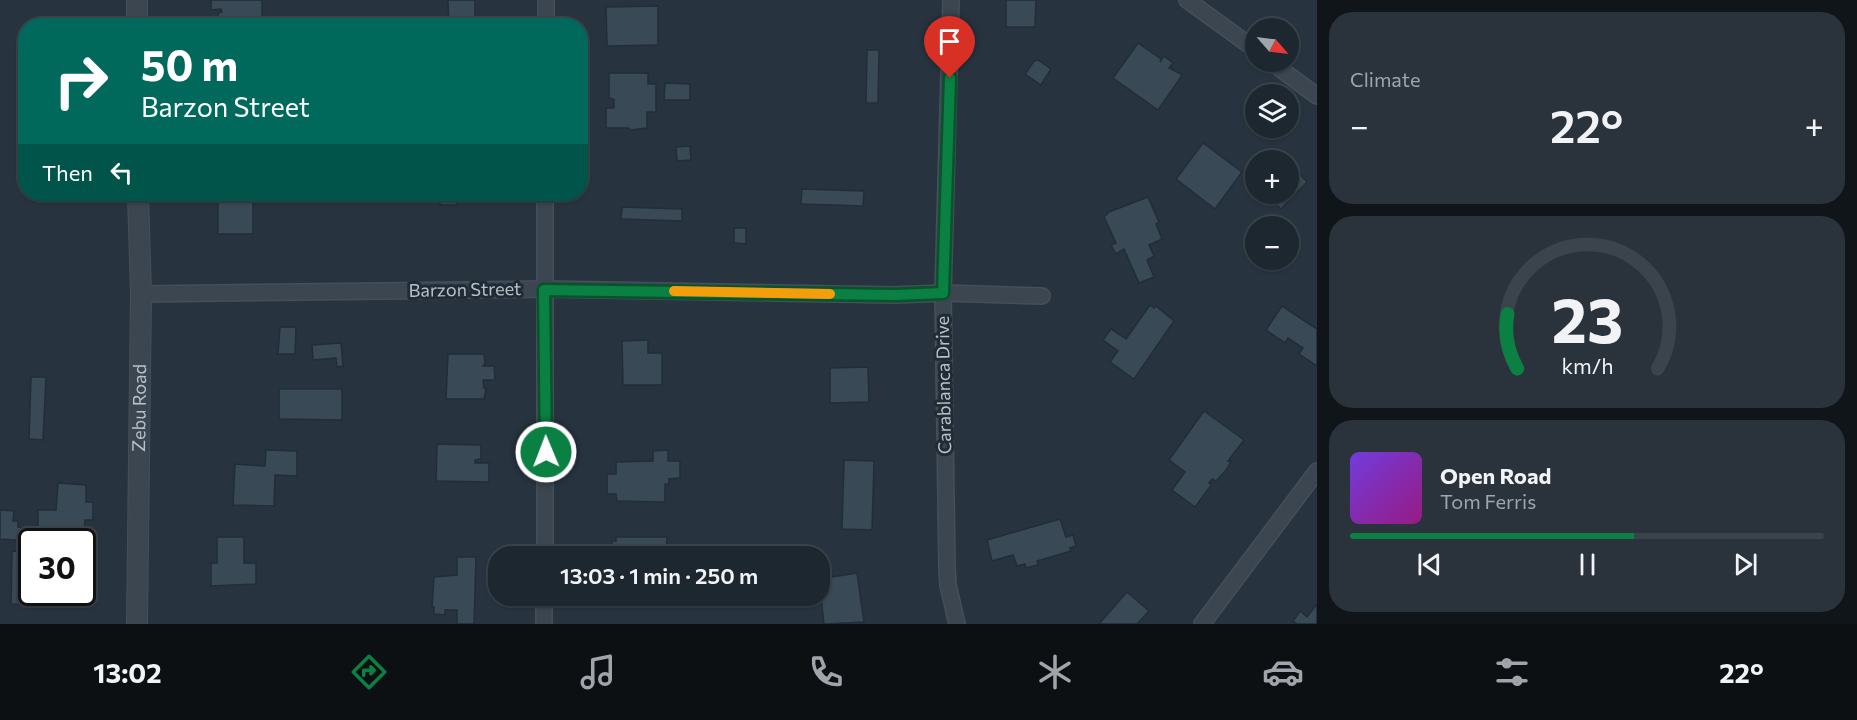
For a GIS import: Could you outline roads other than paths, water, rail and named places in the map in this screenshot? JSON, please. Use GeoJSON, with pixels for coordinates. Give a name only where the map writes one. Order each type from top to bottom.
{"type":"FeatureCollection","features":[{"type":"Feature","properties":{"kind":"street"},"geometry":{"type":"LineString","coordinates":[[137,0],[137,18]]}},
{"type":"Feature","properties":{"kind":"street"},"geometry":{"type":"LineString","coordinates":[[546,0],[546,18]]}},
{"type":"Feature","properties":{"kind":"street","name":"Carablanca Drive"},"geometry":{"type":"LineString","coordinates":[[951,0],[943,293],[947,568],[948,585],[957,624]]}},
{"type":"Feature","properties":{"kind":"street"},"geometry":{"type":"LineString","coordinates":[[1187,0],[1245,42]]}},
{"type":"Feature","properties":{"kind":"street"},"geometry":{"type":"LineString","coordinates":[[1285,72],[1317,96]]}},
{"type":"Feature","properties":{"kind":"street","name":"Zebu Road"},"geometry":{"type":"LineString","coordinates":[[137,624],[141,294],[138,201]]}},
{"type":"Feature","properties":{"kind":"street"},"geometry":{"type":"LineString","coordinates":[[545,201],[545,546]]}},
{"type":"Feature","properties":{"kind":"street","name":"Barzon Street"},"geometry":{"type":"LineString","coordinates":[[141,294],[544,290],[895,295],[943,293],[1042,296]]}},
{"type":"Feature","properties":{"kind":"street"},"geometry":{"type":"LineString","coordinates":[[1202,624],[1317,471]]}},
{"type":"Feature","properties":{"kind":"street"},"geometry":{"type":"LineString","coordinates":[[544,606],[544,624]]}}]}
